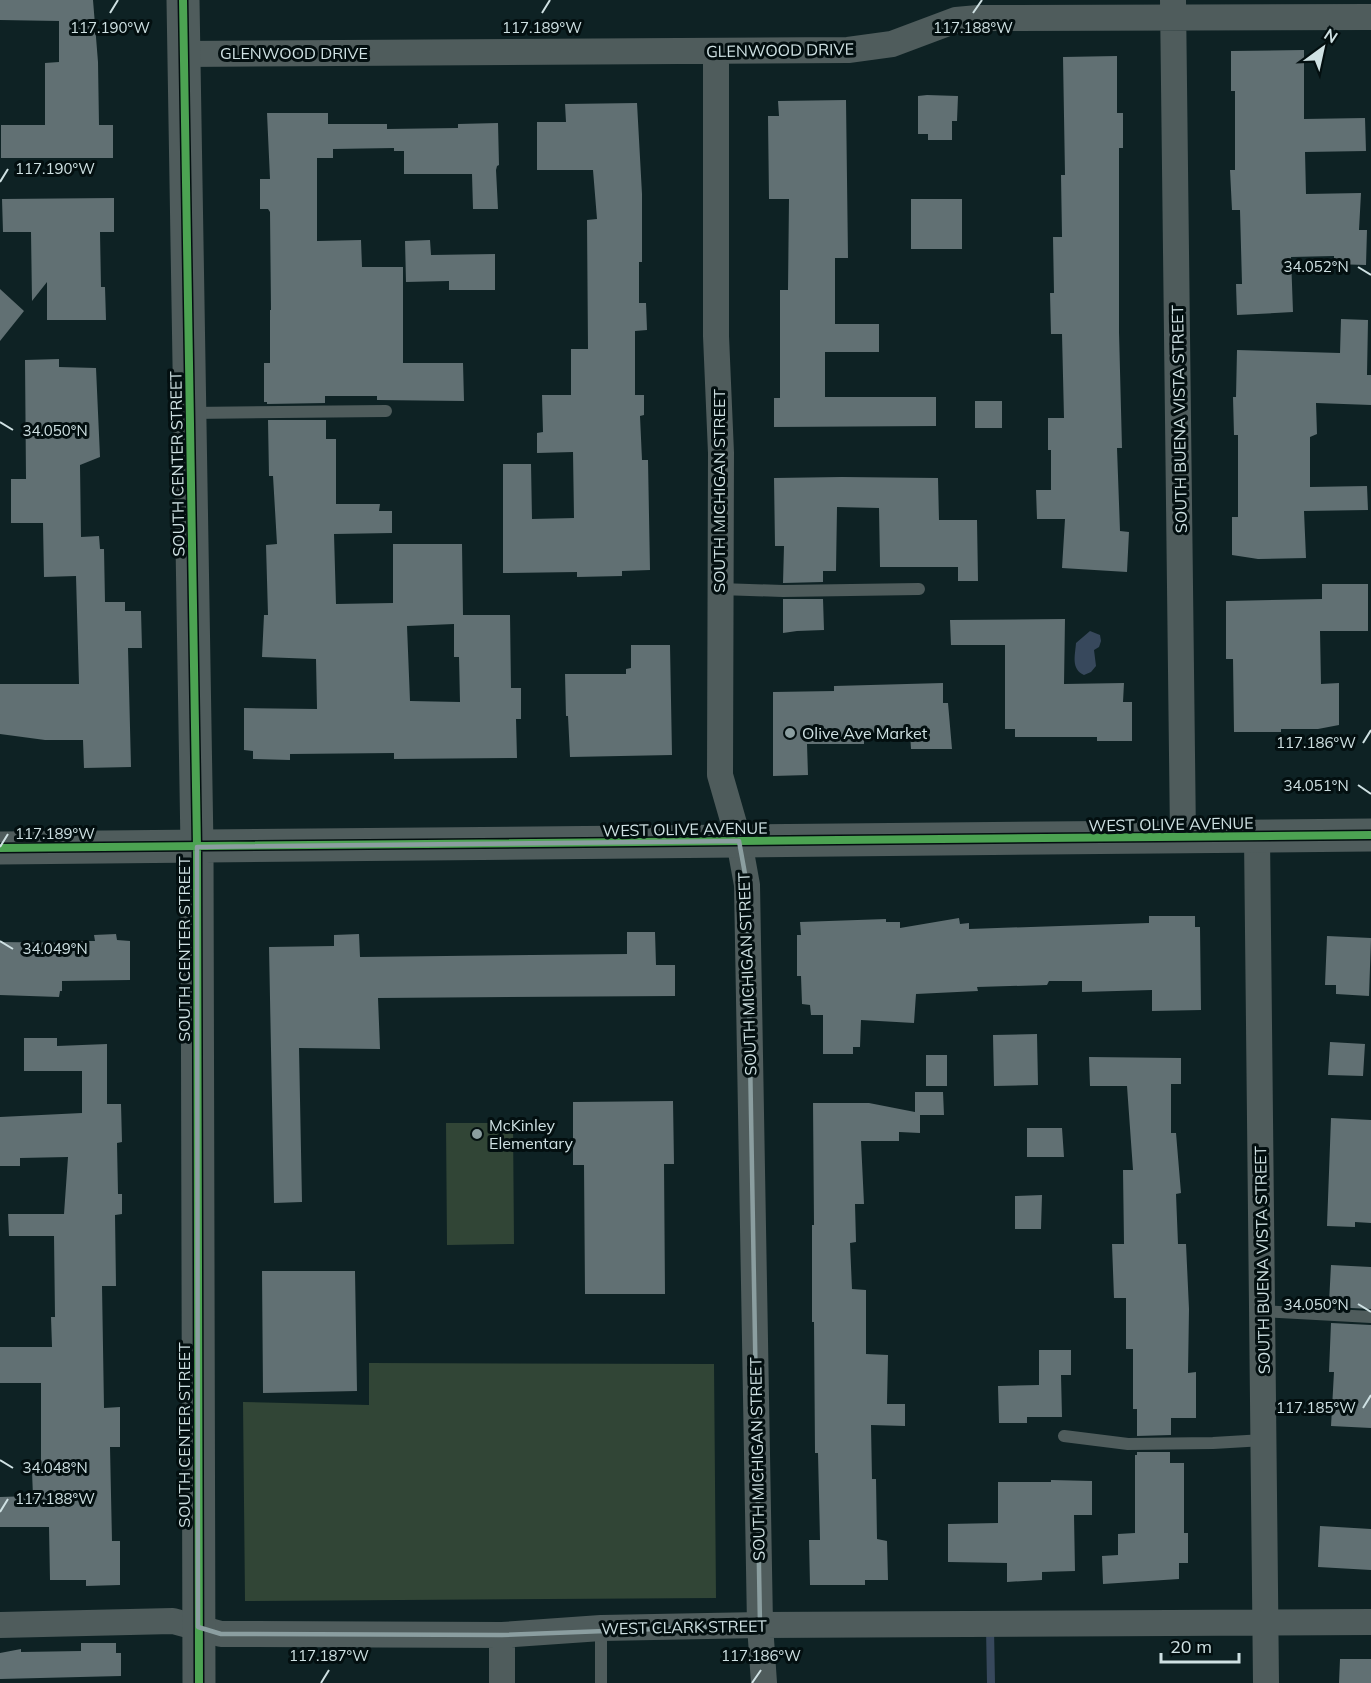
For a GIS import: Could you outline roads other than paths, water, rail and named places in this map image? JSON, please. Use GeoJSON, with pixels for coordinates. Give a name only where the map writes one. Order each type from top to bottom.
{"type":"FeatureCollection","features":[{"type":"Feature","properties":{"kind":"street","name":"SOUTH CENTER STREET"},"geometry":{"type":"LineString","coordinates":[[183,0],[197,847],[199,1683]]}},
{"type":"Feature","properties":{"kind":"street","name":"GLENWOOD DRIVE"},"geometry":{"type":"LineString","coordinates":[[184,54],[848,50],[892,44],[956,20],[978,18],[1173,9],[1371,17]]}},
{"type":"Feature","properties":{"kind":"street","name":"SOUTH BUENA VISTA STREET"},"geometry":{"type":"LineString","coordinates":[[1173,9],[1183,838]]}},
{"type":"Feature","properties":{"kind":"street","name":"SOUTH MICHIGAN STREET"},"geometry":{"type":"LineString","coordinates":[[716,51],[716,336],[721,453],[720,775],[739,841],[747,885],[760,1625],[764,1683]]}},
{"type":"Feature","properties":{"kind":"street","name":"WEST OLIVE AVENUE"},"geometry":{"type":"LineString","coordinates":[[0,848],[1371,835]]}},
{"type":"Feature","properties":{"kind":"street","name":"SOUTH BUENA VISTA STREET"},"geometry":{"type":"LineString","coordinates":[[1257,837],[1266,1683]]}},
{"type":"Feature","properties":{"kind":"street","name":"WEST CLARK STREET"},"geometry":{"type":"LineString","coordinates":[[0,1625],[173,1621],[221,1634],[502,1635],[601,1628],[760,1625],[1371,1622]]}},
{"type":"Feature","properties":{"kind":"street"},"geometry":{"type":"LineString","coordinates":[[502,1635],[502,1683]]}},
{"type":"Feature","properties":{"kind":"lane"},"geometry":{"type":"LineString","coordinates":[[190,412],[386,411]]}},
{"type":"Feature","properties":{"kind":"lane"},"geometry":{"type":"LineString","coordinates":[[720,589],[783,591],[920,589]]}},
{"type":"Feature","properties":{"kind":"lane"},"geometry":{"type":"LineString","coordinates":[[1262,1311],[1371,1317]]}},
{"type":"Feature","properties":{"kind":"lane"},"geometry":{"type":"LineString","coordinates":[[1064,1436],[1128,1444],[1264,1440]]}},
{"type":"Feature","properties":{"kind":"lane"},"geometry":{"type":"LineString","coordinates":[[601,1628],[601,1683]]}},
{"type":"Feature","properties":{"kind":"water"},"geometry":{"type":"Polygon","coordinates":[[[1090,631],[1100,635],[1101,641],[1099,647],[1094,650],[1096,666],[1084,675],[1075,666],[1076,643],[1090,631]]]}},
{"type":"Feature","properties":{"kind":"waterway"},"geometry":{"type":"LineString","coordinates":[[990,1628],[991,1683]]}},
{"type":"Feature","properties":{"kind":"place","name":"Olive Ave Market"},"geometry":{"type":"Point","coordinates":[790,733]}},
{"type":"Feature","properties":{"kind":"place","name":"McKinley Elementary"},"geometry":{"type":"Point","coordinates":[477,1134]}}]}
